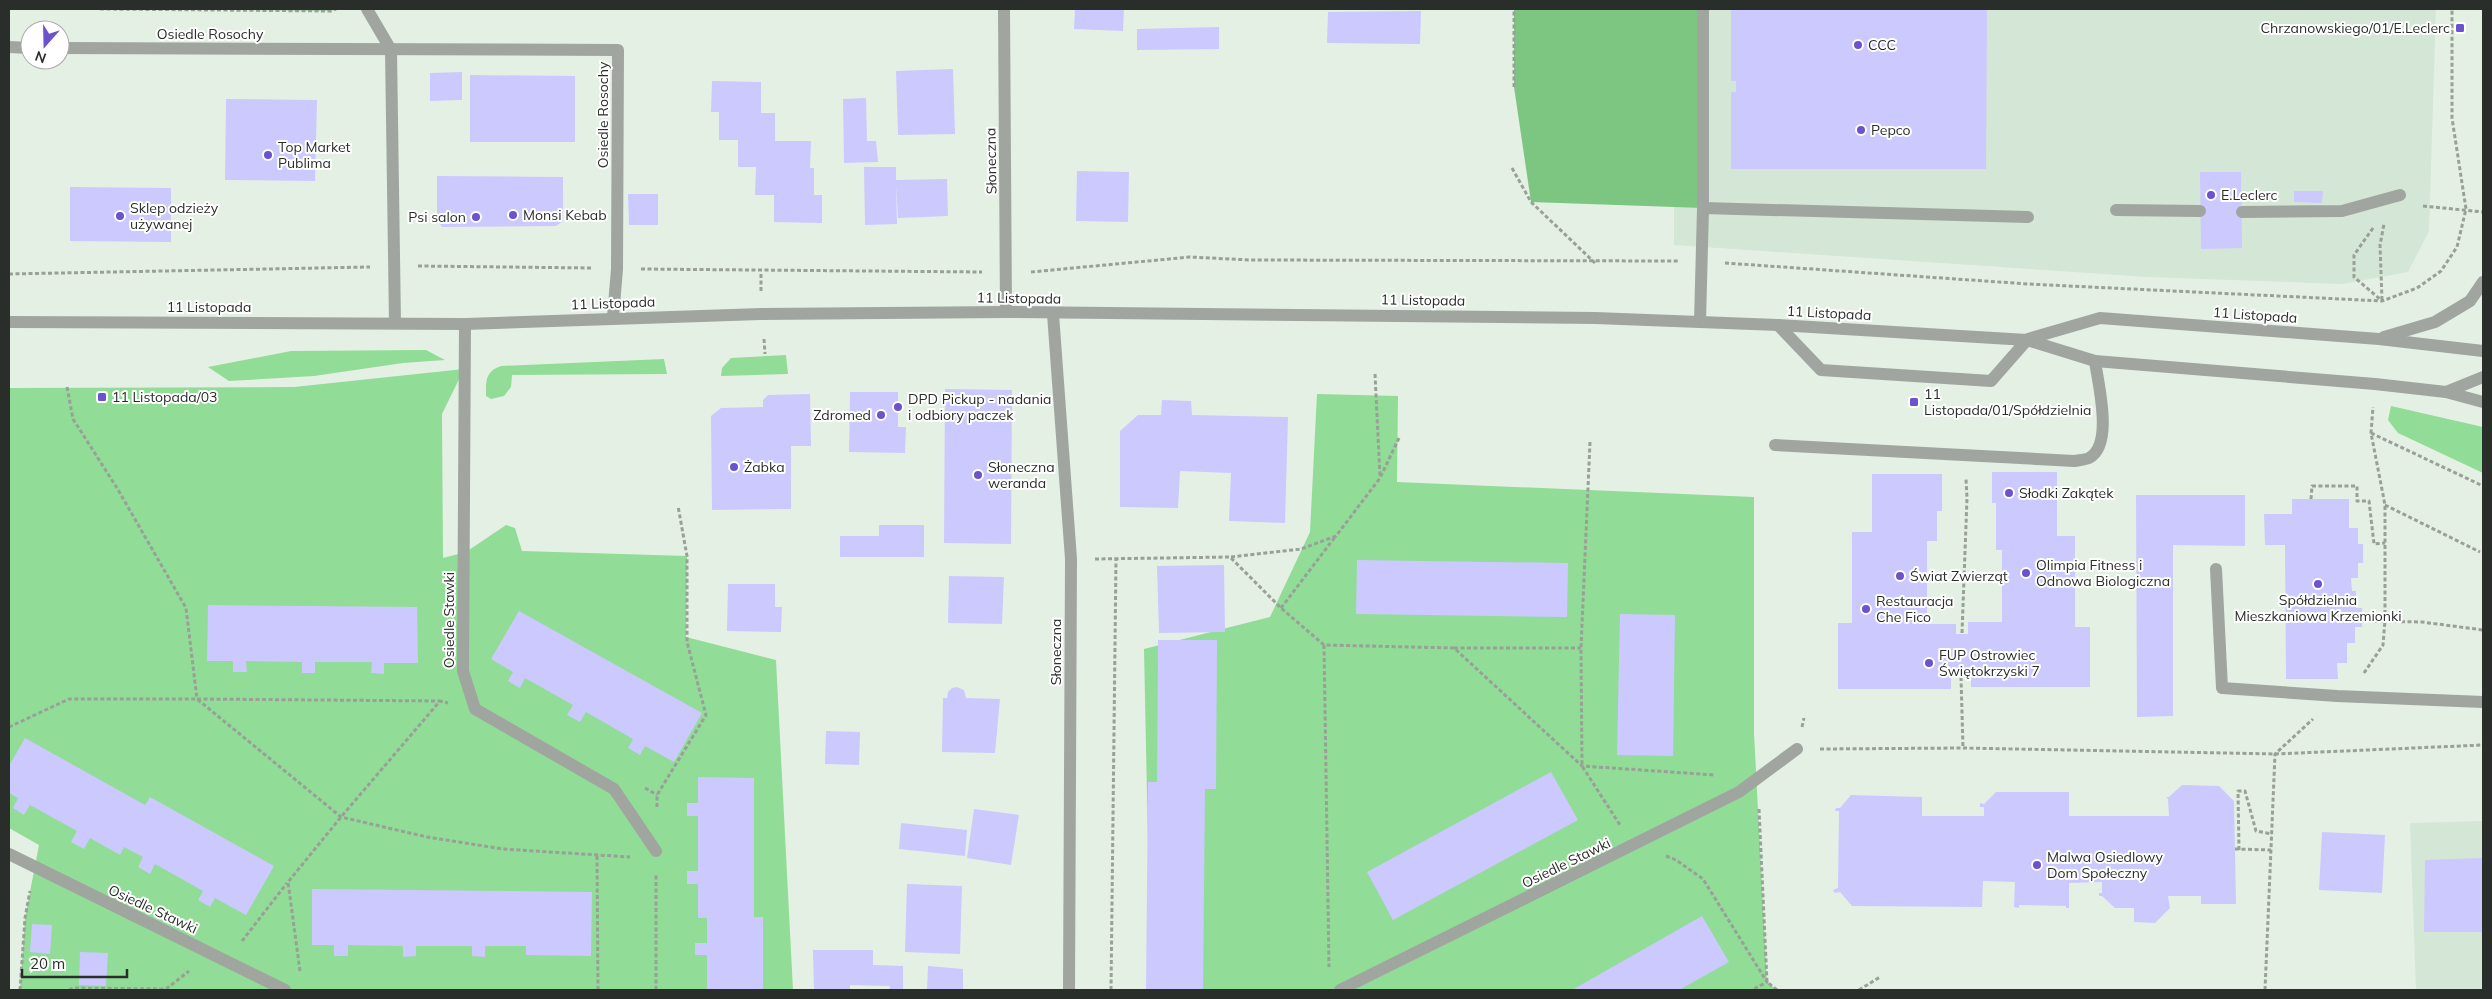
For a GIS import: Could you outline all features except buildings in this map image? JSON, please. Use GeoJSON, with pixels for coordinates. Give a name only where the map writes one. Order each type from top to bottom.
{"type":"FeatureCollection","features":[{"type":"Feature","properties":{"kind":"street"},"geometry":{"type":"LineString","coordinates":[[368,9],[390,50],[395,323]]}},
{"type":"Feature","properties":{"kind":"street","name":"Słoneczna"},"geometry":{"type":"LineString","coordinates":[[1004,9],[1006,312]]}},
{"type":"Feature","properties":{"kind":"street"},"geometry":{"type":"LineString","coordinates":[[1700,322],[1704,208],[1703,9]]}},
{"type":"Feature","properties":{"kind":"street","name":"Osiedle Rosochy"},"geometry":{"type":"LineString","coordinates":[[70,48],[618,50],[617,269],[613,317]]}},
{"type":"Feature","properties":{"kind":"street"},"geometry":{"type":"LineString","coordinates":[[2242,212],[2342,211],[2400,195]]}},
{"type":"Feature","properties":{"kind":"street"},"geometry":{"type":"LineString","coordinates":[[1704,208],[2028,217]]}},
{"type":"Feature","properties":{"kind":"street"},"geometry":{"type":"LineString","coordinates":[[2116,210],[2200,211]]}},
{"type":"Feature","properties":{"kind":"street"},"geometry":{"type":"LineString","coordinates":[[2379,339],[2435,322],[2470,301],[2483,282]]}},
{"type":"Feature","properties":{"kind":"street","name":"11 Listopada"},"geometry":{"type":"LineString","coordinates":[[9,322],[465,324],[613,317],[1006,312],[1053,314],[1254,313],[1596,318],[1778,325],[2027,340],[2095,361],[2351,381],[2446,392],[2483,402]]}},
{"type":"Feature","properties":{"kind":"street","name":"Słoneczna"},"geometry":{"type":"LineString","coordinates":[[1053,314],[1071,559],[1069,990]]}},
{"type":"Feature","properties":{"kind":"street","name":"11 Listopada"},"geometry":{"type":"LineString","coordinates":[[2027,340],[2100,318],[2379,339],[2483,351]]}},
{"type":"Feature","properties":{"kind":"street","name":"Osiedle Stawki"},"geometry":{"type":"LineString","coordinates":[[465,324],[463,671],[475,709]]}},
{"type":"Feature","properties":{"kind":"street"},"geometry":{"type":"LineString","coordinates":[[1778,325],[1822,370],[1991,381],[2027,340]]}},
{"type":"Feature","properties":{"kind":"street"},"geometry":{"type":"LineString","coordinates":[[1775,445],[2074,461],[2090,457],[2103,441],[2102,410],[2095,361]]}},
{"type":"Feature","properties":{"kind":"street","name":"11 Listopada"},"geometry":{"type":"LineString","coordinates":[[2446,392],[2483,377]]}},
{"type":"Feature","properties":{"kind":"street"},"geometry":{"type":"LineString","coordinates":[[2216,569],[2222,688],[2338,696],[2483,702]]}},
{"type":"Feature","properties":{"kind":"street"},"geometry":{"type":"LineString","coordinates":[[475,709],[614,789],[656,851]]}},
{"type":"Feature","properties":{"kind":"street","name":"Osiedle Stawki"},"geometry":{"type":"LineString","coordinates":[[1340,990],[1739,792],[1797,749]]}},
{"type":"Feature","properties":{"kind":"street","name":"Osiedle Stawki"},"geometry":{"type":"LineString","coordinates":[[9,854],[34,869],[285,990]]}},
{"type":"Feature","properties":{"kind":"path"},"geometry":{"type":"LineString","coordinates":[[100,9],[331,11],[336,9]]}},
{"type":"Feature","properties":{"kind":"path"},"geometry":{"type":"LineString","coordinates":[[1514,9],[1514,87]]}},
{"type":"Feature","properties":{"kind":"path"},"geometry":{"type":"LineString","coordinates":[[9,274],[394,266],[762,272],[1031,272],[1190,257],[1594,262],[1701,261],[2028,284],[2382,301],[2417,288],[2441,271],[2457,247],[2466,209],[2452,118],[2452,9]]}},
{"type":"Feature","properties":{"kind":"path"},"geometry":{"type":"LineString","coordinates":[[1512,168],[1530,202],[1594,262]]}},
{"type":"Feature","properties":{"kind":"path"},"geometry":{"type":"LineString","coordinates":[[2432,205],[2483,212]]}},
{"type":"Feature","properties":{"kind":"path"},"geometry":{"type":"LineString","coordinates":[[2376,224],[2354,255],[2354,277],[2382,301]]}},
{"type":"Feature","properties":{"kind":"path"},"geometry":{"type":"LineString","coordinates":[[2380,245],[2382,301]]}},
{"type":"Feature","properties":{"kind":"path"},"geometry":{"type":"LineString","coordinates":[[1375,374],[1380,478]]}},
{"type":"Feature","properties":{"kind":"path"},"geometry":{"type":"LineString","coordinates":[[67,387],[73,419],[117,488],[186,608],[197,699],[341,817],[427,837],[503,849],[646,858],[656,851]]}},
{"type":"Feature","properties":{"kind":"path"},"geometry":{"type":"LineString","coordinates":[[2371,433],[2483,486]]}},
{"type":"Feature","properties":{"kind":"path"},"geometry":{"type":"LineString","coordinates":[[1281,608],[1380,478],[1399,438]]}},
{"type":"Feature","properties":{"kind":"path"},"geometry":{"type":"LineString","coordinates":[[1582,766],[1581,648],[1590,442]]}},
{"type":"Feature","properties":{"kind":"path"},"geometry":{"type":"LineString","coordinates":[[2311,499],[2312,486],[2357,486],[2357,501],[2369,501],[2374,544],[2386,543]]}},
{"type":"Feature","properties":{"kind":"path"},"geometry":{"type":"LineString","coordinates":[[1962,633],[1967,498]]}},
{"type":"Feature","properties":{"kind":"path"},"geometry":{"type":"LineString","coordinates":[[2385,504],[2480,552]]}},
{"type":"Feature","properties":{"kind":"path"},"geometry":{"type":"LineString","coordinates":[[656,990],[657,795],[706,715],[687,642],[687,556],[678,506]]}},
{"type":"Feature","properties":{"kind":"path"},"geometry":{"type":"LineString","coordinates":[[1071,559],[1230,557],[1301,549],[1336,536]]}},
{"type":"Feature","properties":{"kind":"path"},"geometry":{"type":"LineString","coordinates":[[1230,557],[1281,608],[1324,645],[1581,648]]}},
{"type":"Feature","properties":{"kind":"path"},"geometry":{"type":"LineString","coordinates":[[1111,990],[1116,558]]}},
{"type":"Feature","properties":{"kind":"path"},"geometry":{"type":"LineString","coordinates":[[2362,620],[2422,622],[2483,630]]}},
{"type":"Feature","properties":{"kind":"path"},"geometry":{"type":"LineString","coordinates":[[1324,645],[1329,970]]}},
{"type":"Feature","properties":{"kind":"path"},"geometry":{"type":"LineString","coordinates":[[1454,648],[1582,766],[1633,846],[1676,860],[1703,879],[1767,982],[1778,990]]}},
{"type":"Feature","properties":{"kind":"path"},"geometry":{"type":"LineString","coordinates":[[1961,677],[1963,748]]}},
{"type":"Feature","properties":{"kind":"path"},"geometry":{"type":"LineString","coordinates":[[9,728],[69,699],[440,701],[475,709]]}},
{"type":"Feature","properties":{"kind":"path"},"geometry":{"type":"LineString","coordinates":[[227,962],[341,817],[440,701]]}},
{"type":"Feature","properties":{"kind":"path"},"geometry":{"type":"LineString","coordinates":[[1797,749],[1963,748],[2275,754],[2483,745]]}},
{"type":"Feature","properties":{"kind":"path"},"geometry":{"type":"LineString","coordinates":[[1582,766],[1758,778],[1767,982]]}},
{"type":"Feature","properties":{"kind":"path"},"geometry":{"type":"LineString","coordinates":[[640,785],[657,795]]}},
{"type":"Feature","properties":{"kind":"path"},"geometry":{"type":"LineString","coordinates":[[2271,850],[2237,849],[2238,791],[2245,791],[2256,831],[2272,834]]}},
{"type":"Feature","properties":{"kind":"path"},"geometry":{"type":"LineString","coordinates":[[597,856],[598,990]]}},
{"type":"Feature","properties":{"kind":"path"},"geometry":{"type":"LineString","coordinates":[[20,990],[25,918],[34,869]]}},
{"type":"Feature","properties":{"kind":"path"},"geometry":{"type":"LineString","coordinates":[[288,882],[301,973]]}},
{"type":"Feature","properties":{"kind":"path"},"geometry":{"type":"LineString","coordinates":[[1859,990],[1880,977]]}},
{"type":"Feature","properties":{"kind":"path"},"geometry":{"type":"LineString","coordinates":[[1752,990],[1767,982]]}},
{"type":"Feature","properties":{"kind":"path"},"geometry":{"type":"LineString","coordinates":[[69,990],[73,988],[166,989]]}},
{"type":"Feature","properties":{"kind":"shaded area"},"geometry":{"type":"Polygon","coordinates":[[[1674,9],[2436,9],[2429,231],[2408,272],[2342,284],[2148,277],[1674,245],[1674,9]]]}},
{"type":"Feature","properties":{"kind":"shaded area"},"geometry":{"type":"Polygon","coordinates":[[[2483,821],[2483,990],[2416,990],[2410,823],[2483,821]]]}},
{"type":"Feature","properties":{"kind":"green space"},"geometry":{"type":"Polygon","coordinates":[[[100,9],[336,9],[331,11],[100,9]]]}},
{"type":"Feature","properties":{"kind":"green space"},"geometry":{"type":"Polygon","coordinates":[[[1514,9],[1703,9],[1703,208],[1531,202],[1514,87],[1514,9]]]}},
{"type":"Feature","properties":{"kind":"green space"},"geometry":{"type":"Polygon","coordinates":[[[426,350],[445,360],[403,363],[314,376],[229,381],[208,367],[291,351],[426,350]]]}},
{"type":"Feature","properties":{"kind":"green space"},"geometry":{"type":"Polygon","coordinates":[[[786,355],[788,374],[721,376],[722,368],[731,358],[786,355]]]}},
{"type":"Feature","properties":{"kind":"green space"},"geometry":{"type":"Polygon","coordinates":[[[664,359],[667,374],[512,375],[511,387],[504,396],[491,399],[486,396],[489,374],[501,366],[664,359]]]}},
{"type":"Feature","properties":{"kind":"green space"},"geometry":{"type":"Polygon","coordinates":[[[464,369],[442,414],[443,558],[466,552],[506,525],[515,528],[522,551],[687,556],[686,637],[776,660],[793,990],[20,990],[25,918],[39,845],[9,828],[9,388],[294,387],[464,369]]]}},
{"type":"Feature","properties":{"kind":"green space"},"geometry":{"type":"Polygon","coordinates":[[[1317,394],[1398,396],[1397,482],[1754,497],[1754,733],[1767,982],[1777,990],[1151,990],[1144,649],[1270,617],[1310,532],[1317,394]]]}},
{"type":"Feature","properties":{"kind":"green space"},"geometry":{"type":"Polygon","coordinates":[[[2391,406],[2483,427],[2483,473],[2398,433],[2388,420],[2391,406]]]}},
{"type":"Feature","properties":{"kind":"place","name":"Chrzanowskiego/01/E.Leclerc"},"geometry":{"type":"Point","coordinates":[2460,28]}},
{"type":"Feature","properties":{"kind":"place","name":"CCC"},"geometry":{"type":"Point","coordinates":[1858,45]}},
{"type":"Feature","properties":{"kind":"place","name":"Pepco"},"geometry":{"type":"Point","coordinates":[1861,130]}},
{"type":"Feature","properties":{"kind":"place","name":"Top Market Publima"},"geometry":{"type":"Point","coordinates":[268,155]}},
{"type":"Feature","properties":{"kind":"place","name":"E.Leclerc"},"geometry":{"type":"Point","coordinates":[2211,195]}},
{"type":"Feature","properties":{"kind":"place","name":"Monsi Kebab"},"geometry":{"type":"Point","coordinates":[513,215]}},
{"type":"Feature","properties":{"kind":"place","name":"Sklep odzieży używanej"},"geometry":{"type":"Point","coordinates":[120,216]}},
{"type":"Feature","properties":{"kind":"place","name":"Psi salon"},"geometry":{"type":"Point","coordinates":[476,217]}},
{"type":"Feature","properties":{"kind":"place","name":"11 Listopada/03"},"geometry":{"type":"Point","coordinates":[102,397]}},
{"type":"Feature","properties":{"kind":"place","name":"11 Listopada/01/Spółdzielnia"},"geometry":{"type":"Point","coordinates":[1914,402]}},
{"type":"Feature","properties":{"kind":"place","name":"DPD Pickup - nadania i odbiory paczek"},"geometry":{"type":"Point","coordinates":[898,407]}},
{"type":"Feature","properties":{"kind":"place","name":"Zdromed"},"geometry":{"type":"Point","coordinates":[881,415]}},
{"type":"Feature","properties":{"kind":"place","name":"Żabka"},"geometry":{"type":"Point","coordinates":[734,467]}},
{"type":"Feature","properties":{"kind":"place","name":"Słoneczna weranda"},"geometry":{"type":"Point","coordinates":[978,475]}},
{"type":"Feature","properties":{"kind":"place","name":"Słodki Zakątek"},"geometry":{"type":"Point","coordinates":[2009,493]}},
{"type":"Feature","properties":{"kind":"place","name":"Olimpia Fitness i Odnowa Biologiczna"},"geometry":{"type":"Point","coordinates":[2026,573]}},
{"type":"Feature","properties":{"kind":"place","name":"Świat Zwierząt"},"geometry":{"type":"Point","coordinates":[1900,576]}},
{"type":"Feature","properties":{"kind":"place","name":"Spółdzielnia Mieszkaniowa Krzemionki"},"geometry":{"type":"Point","coordinates":[2318,584]}},
{"type":"Feature","properties":{"kind":"place","name":"Restauracja Che Fico"},"geometry":{"type":"Point","coordinates":[1866,609]}},
{"type":"Feature","properties":{"kind":"place","name":"FUP Ostrowiec Świętokrzyski 7"},"geometry":{"type":"Point","coordinates":[1929,663]}},
{"type":"Feature","properties":{"kind":"place","name":"Malwa Osiedlowy Dom Społeczny"},"geometry":{"type":"Point","coordinates":[2037,865]}}]}
